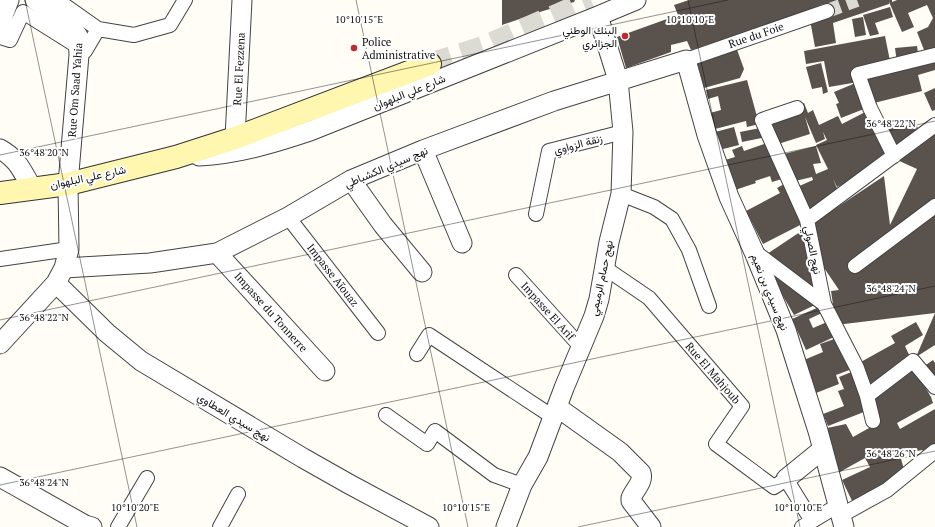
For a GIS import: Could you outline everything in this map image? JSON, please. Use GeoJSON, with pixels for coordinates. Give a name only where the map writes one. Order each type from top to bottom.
{"type":"FeatureCollection","features":[{"type":"Feature","properties":{"kind":"main road","name":"شارع علي البلهوان"},"geometry":{"type":"LineString","coordinates":[[0,193],[68,184],[176,157],[236,138],[430,64]]}},
{"type":"Feature","properties":{"kind":"street"},"geometry":{"type":"LineString","coordinates":[[0,30],[9,0]]}},
{"type":"Feature","properties":{"kind":"street","name":"Rue Om Saad Yahia"},"geometry":{"type":"LineString","coordinates":[[0,344],[60,276],[69,249],[68,184],[79,55],[78,36],[72,28],[35,0]]}},
{"type":"Feature","properties":{"kind":"street"},"geometry":{"type":"LineString","coordinates":[[57,0],[98,29],[134,35],[170,25],[185,0]]}},
{"type":"Feature","properties":{"kind":"street","name":"Rue El Fezzena"},"geometry":{"type":"LineString","coordinates":[[236,138],[242,0]]}},
{"type":"Feature","properties":{"kind":"street","name":"شارع علي البلهوان"},"geometry":{"type":"LineString","coordinates":[[176,157],[210,155],[244,150],[304,134],[636,0]]}},
{"type":"Feature","properties":{"kind":"street","name":"Rue du Foie"},"geometry":{"type":"LineString","coordinates":[[686,60],[827,11]]}},
{"type":"Feature","properties":{"kind":"street"},"geometry":{"type":"LineString","coordinates":[[0,37],[10,40],[23,12],[85,51],[98,29]]}},
{"type":"Feature","properties":{"kind":"street","name":"نهج حمام الرميمي"},"geometry":{"type":"LineString","coordinates":[[506,527],[522,484],[538,456],[594,316],[605,268],[609,242],[621,194],[623,132],[618,80],[598,16]]}},
{"type":"Feature","properties":{"kind":"street"},"geometry":{"type":"LineString","coordinates":[[894,156],[870,108],[858,74],[935,55]]}},
{"type":"Feature","properties":{"kind":"street","name":"نهج سيدي الكشباطي"},"geometry":{"type":"LineString","coordinates":[[60,276],[217,253],[288,217],[351,180],[423,150],[554,101],[686,60]]}},
{"type":"Feature","properties":{"kind":"street","name":"نهج سيدي بن نعيم"},"geometry":{"type":"LineString","coordinates":[[686,60],[707,135],[728,197],[754,252],[786,330],[823,449],[840,517]]}},
{"type":"Feature","properties":{"kind":"street"},"geometry":{"type":"LineString","coordinates":[[797,108],[762,120],[807,220]]}},
{"type":"Feature","properties":{"kind":"street","name":"نهج الصولي"},"geometry":{"type":"LineString","coordinates":[[824,304],[807,220],[935,125]]}},
{"type":"Feature","properties":{"kind":"street","name":"زنقة الزواوي"},"geometry":{"type":"LineString","coordinates":[[536,214],[549,151],[623,132]]}},
{"type":"Feature","properties":{"kind":"street"},"geometry":{"type":"LineString","coordinates":[[0,149],[9,154],[16,161],[32,188]]}},
{"type":"Feature","properties":{"kind":"street"},"geometry":{"type":"LineString","coordinates":[[423,150],[462,243]]}},
{"type":"Feature","properties":{"kind":"street"},"geometry":{"type":"LineString","coordinates":[[351,180],[383,225],[422,272]]}},
{"type":"Feature","properties":{"kind":"street"},"geometry":{"type":"LineString","coordinates":[[621,194],[654,207],[672,219],[688,250],[709,306]]}},
{"type":"Feature","properties":{"kind":"street"},"geometry":{"type":"LineString","coordinates":[[855,266],[935,206]]}},
{"type":"Feature","properties":{"kind":"street","name":"Impasse Aĩouaz"},"geometry":{"type":"LineString","coordinates":[[288,217],[378,333]]}},
{"type":"Feature","properties":{"kind":"street"},"geometry":{"type":"LineString","coordinates":[[0,258],[69,249]]}},
{"type":"Feature","properties":{"kind":"street","name":"نهج الصولي"},"geometry":{"type":"LineString","coordinates":[[754,252],[824,304]]}},
{"type":"Feature","properties":{"kind":"street","name":"Impasse du Tonnerre"},"geometry":{"type":"LineString","coordinates":[[217,253],[325,371]]}},
{"type":"Feature","properties":{"kind":"street","name":"Rue El Mahjoub"},"geometry":{"type":"LineString","coordinates":[[605,268],[649,298],[742,406],[716,444],[774,487],[786,479]]}},
{"type":"Feature","properties":{"kind":"street","name":"Impasse El Arif"},"geometry":{"type":"LineString","coordinates":[[516,275],[581,347]]}},
{"type":"Feature","properties":{"kind":"street","name":"نهج سيدي العطاوي"},"geometry":{"type":"LineString","coordinates":[[60,276],[107,333],[142,361],[322,469],[429,527]]}},
{"type":"Feature","properties":{"kind":"street"},"geometry":{"type":"LineString","coordinates":[[824,304],[857,368],[867,396],[873,421]]}},
{"type":"Feature","properties":{"kind":"street"},"geometry":{"type":"LineString","coordinates":[[417,354],[429,335],[620,452],[641,473],[641,481],[630,498],[652,527]]}},
{"type":"Feature","properties":{"kind":"street"},"geometry":{"type":"LineString","coordinates":[[867,396],[913,361],[935,387]]}},
{"type":"Feature","properties":{"kind":"street"},"geometry":{"type":"LineString","coordinates":[[386,415],[427,444],[435,431],[494,475],[522,484]]}},
{"type":"Feature","properties":{"kind":"street"},"geometry":{"type":"LineString","coordinates":[[823,449],[786,479],[807,524],[840,517],[887,490],[935,451]]}},
{"type":"Feature","properties":{"kind":"street"},"geometry":{"type":"LineString","coordinates":[[0,477],[85,525],[92,527]]}},
{"type":"Feature","properties":{"kind":"street"},"geometry":{"type":"LineString","coordinates":[[118,527],[147,478]]}},
{"type":"Feature","properties":{"kind":"street"},"geometry":{"type":"LineString","coordinates":[[220,527],[238,494]]}},
{"type":"Feature","properties":{"kind":"building"},"geometry":{"type":"Polygon","coordinates":[[[502,0],[575,0],[574,2],[502,25],[502,0]]]}},
{"type":"Feature","properties":{"kind":"building"},"geometry":{"type":"Polygon","coordinates":[[[689,0],[892,0],[892,2],[897,0],[935,0],[935,51],[926,55],[917,32],[928,27],[933,18],[927,5],[908,13],[914,27],[902,32],[889,2],[889,4],[833,23],[836,43],[815,47],[810,20],[829,16],[823,4],[807,12],[691,50],[687,41],[671,45],[671,52],[626,68],[617,37],[678,15],[674,5],[689,0]]]}},
{"type":"Feature","properties":{"kind":"building"},"geometry":{"type":"Polygon","coordinates":[[[890,7],[893,17],[875,23],[879,34],[870,36],[863,15],[890,7]]]}},
{"type":"Feature","properties":{"kind":"building"},"geometry":{"type":"Polygon","coordinates":[[[863,17],[866,35],[855,37],[852,19],[863,17]]]}},
{"type":"Feature","properties":{"kind":"building"},"geometry":{"type":"Polygon","coordinates":[[[885,36],[891,66],[857,72],[869,107],[841,118],[836,104],[839,103],[834,92],[858,82],[829,87],[824,61],[806,64],[804,51],[885,36]]]}},
{"type":"Feature","properties":{"kind":"building"},"geometry":{"type":"Polygon","coordinates":[[[917,46],[919,60],[897,63],[895,48],[917,46]]]}},
{"type":"Feature","properties":{"kind":"building"},"geometry":{"type":"Polygon","coordinates":[[[736,47],[744,69],[740,78],[704,88],[697,61],[736,47]]]}},
{"type":"Feature","properties":{"kind":"building"},"geometry":{"type":"Polygon","coordinates":[[[935,58],[935,70],[918,75],[922,91],[870,104],[863,76],[935,58]]]}},
{"type":"Feature","properties":{"kind":"building"},"geometry":{"type":"Polygon","coordinates":[[[821,63],[828,92],[823,94],[822,87],[812,89],[806,67],[821,63]]]}},
{"type":"Feature","properties":{"kind":"building"},"geometry":{"type":"Polygon","coordinates":[[[747,80],[759,124],[747,127],[746,121],[715,129],[710,113],[721,110],[718,96],[708,99],[706,90],[747,80]]]}},
{"type":"Feature","properties":{"kind":"building"},"geometry":{"type":"Polygon","coordinates":[[[935,88],[935,110],[932,111],[924,93],[935,88]]]}},
{"type":"Feature","properties":{"kind":"building"},"geometry":{"type":"Polygon","coordinates":[[[804,103],[808,113],[813,110],[819,125],[838,116],[842,124],[871,109],[893,155],[935,127],[935,313],[836,325],[831,291],[839,290],[810,247],[817,304],[794,315],[761,258],[884,176],[890,225],[917,169],[895,159],[837,187],[833,179],[841,198],[809,212],[797,187],[813,180],[812,177],[791,182],[784,154],[816,146],[821,163],[813,164],[816,174],[828,169],[816,145],[827,140],[823,132],[825,139],[816,143],[805,117],[810,134],[778,144],[771,121],[804,103]]]}},
{"type":"Feature","properties":{"kind":"building"},"geometry":{"type":"Polygon","coordinates":[[[899,121],[903,128],[914,121],[920,132],[894,148],[884,130],[899,121]]]}},
{"type":"Feature","properties":{"kind":"building"},"geometry":{"type":"Polygon","coordinates":[[[734,127],[739,145],[719,150],[715,132],[734,127]]]}},
{"type":"Feature","properties":{"kind":"building"},"geometry":{"type":"Polygon","coordinates":[[[765,127],[767,137],[742,142],[740,132],[765,127]]]}},
{"type":"Feature","properties":{"kind":"building"},"geometry":{"type":"Polygon","coordinates":[[[773,141],[785,178],[772,182],[770,176],[755,181],[756,183],[735,190],[725,160],[735,157],[732,150],[742,146],[744,151],[773,141]]]}},
{"type":"Feature","properties":{"kind":"building"},"geometry":{"type":"Polygon","coordinates":[[[788,182],[808,221],[763,244],[746,211],[780,193],[777,188],[788,182]]]}},
{"type":"Feature","properties":{"kind":"building"},"geometry":{"type":"Polygon","coordinates":[[[819,307],[822,313],[809,319],[813,328],[827,322],[834,337],[806,350],[792,319],[819,307]]]}},
{"type":"Feature","properties":{"kind":"building"},"geometry":{"type":"Polygon","coordinates":[[[935,313],[935,345],[916,357],[935,313]]]}},
{"type":"Feature","properties":{"kind":"building"},"geometry":{"type":"Polygon","coordinates":[[[916,322],[923,335],[905,346],[911,359],[868,388],[859,363],[895,343],[891,336],[916,322]]]}},
{"type":"Feature","properties":{"kind":"building"},"geometry":{"type":"Polygon","coordinates":[[[840,337],[852,369],[836,375],[839,384],[816,393],[804,360],[823,352],[820,344],[840,337]]]}},
{"type":"Feature","properties":{"kind":"building"},"geometry":{"type":"Polygon","coordinates":[[[933,360],[935,363],[935,383],[923,367],[933,360]]]}},
{"type":"Feature","properties":{"kind":"building"},"geometry":{"type":"Polygon","coordinates":[[[915,369],[933,403],[897,423],[900,429],[935,409],[935,446],[924,452],[922,450],[900,455],[905,473],[854,505],[842,480],[870,467],[865,458],[838,473],[827,428],[846,424],[853,437],[878,423],[869,397],[915,369]]]}},
{"type":"Feature","properties":{"kind":"building"},"geometry":{"type":"Polygon","coordinates":[[[854,371],[869,410],[828,426],[823,414],[844,406],[838,391],[844,389],[839,377],[854,371]]]}},
{"type":"Feature","properties":{"kind":"tunnel"},"geometry":{"type":"LineString","coordinates":[[430,64],[483,47],[591,0]]}},
{"type":"Feature","properties":{"kind":"tunnel"},"geometry":{"type":"LineString","coordinates":[[827,11],[857,0]]}},
{"type":"Feature","properties":{"kind":"place","name":"البنك الوطني الجزائري"},"geometry":{"type":"Point","coordinates":[625,36]}},
{"type":"Feature","properties":{"kind":"place","name":"Police Administrative"},"geometry":{"type":"Point","coordinates":[354,48]}}]}
